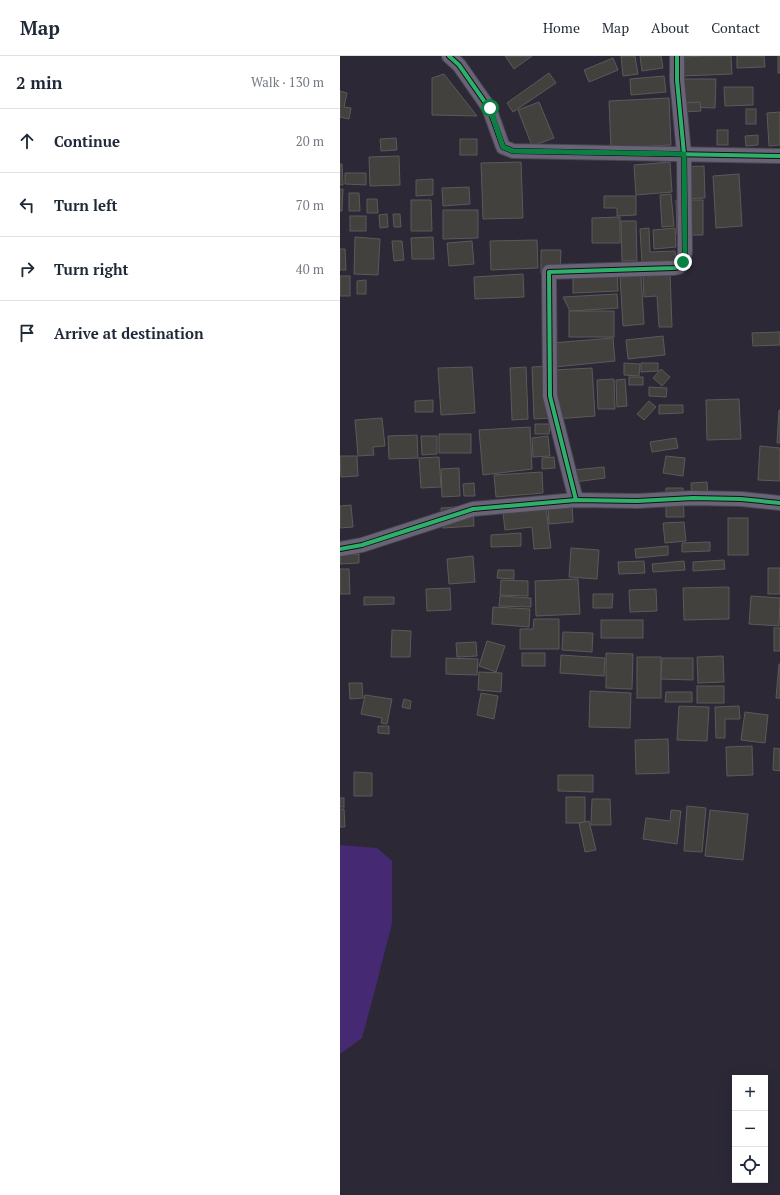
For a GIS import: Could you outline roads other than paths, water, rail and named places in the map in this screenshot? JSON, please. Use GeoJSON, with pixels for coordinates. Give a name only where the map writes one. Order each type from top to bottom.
{"type":"FeatureCollection","features":[{"type":"Feature","properties":{"kind":"street"},"geometry":{"type":"LineString","coordinates":[[449,56],[459,65],[490,108],[503,147],[513,151],[780,156]]}},
{"type":"Feature","properties":{"kind":"street"},"geometry":{"type":"LineString","coordinates":[[576,500],[550,396],[549,272],[679,267],[683,262],[685,252],[684,154],[676,56]]}},
{"type":"Feature","properties":{"kind":"street"},"geometry":{"type":"LineString","coordinates":[[340,549],[362,545],[473,509],[576,500],[637,501],[693,498],[741,499],[780,503]]}}]}
